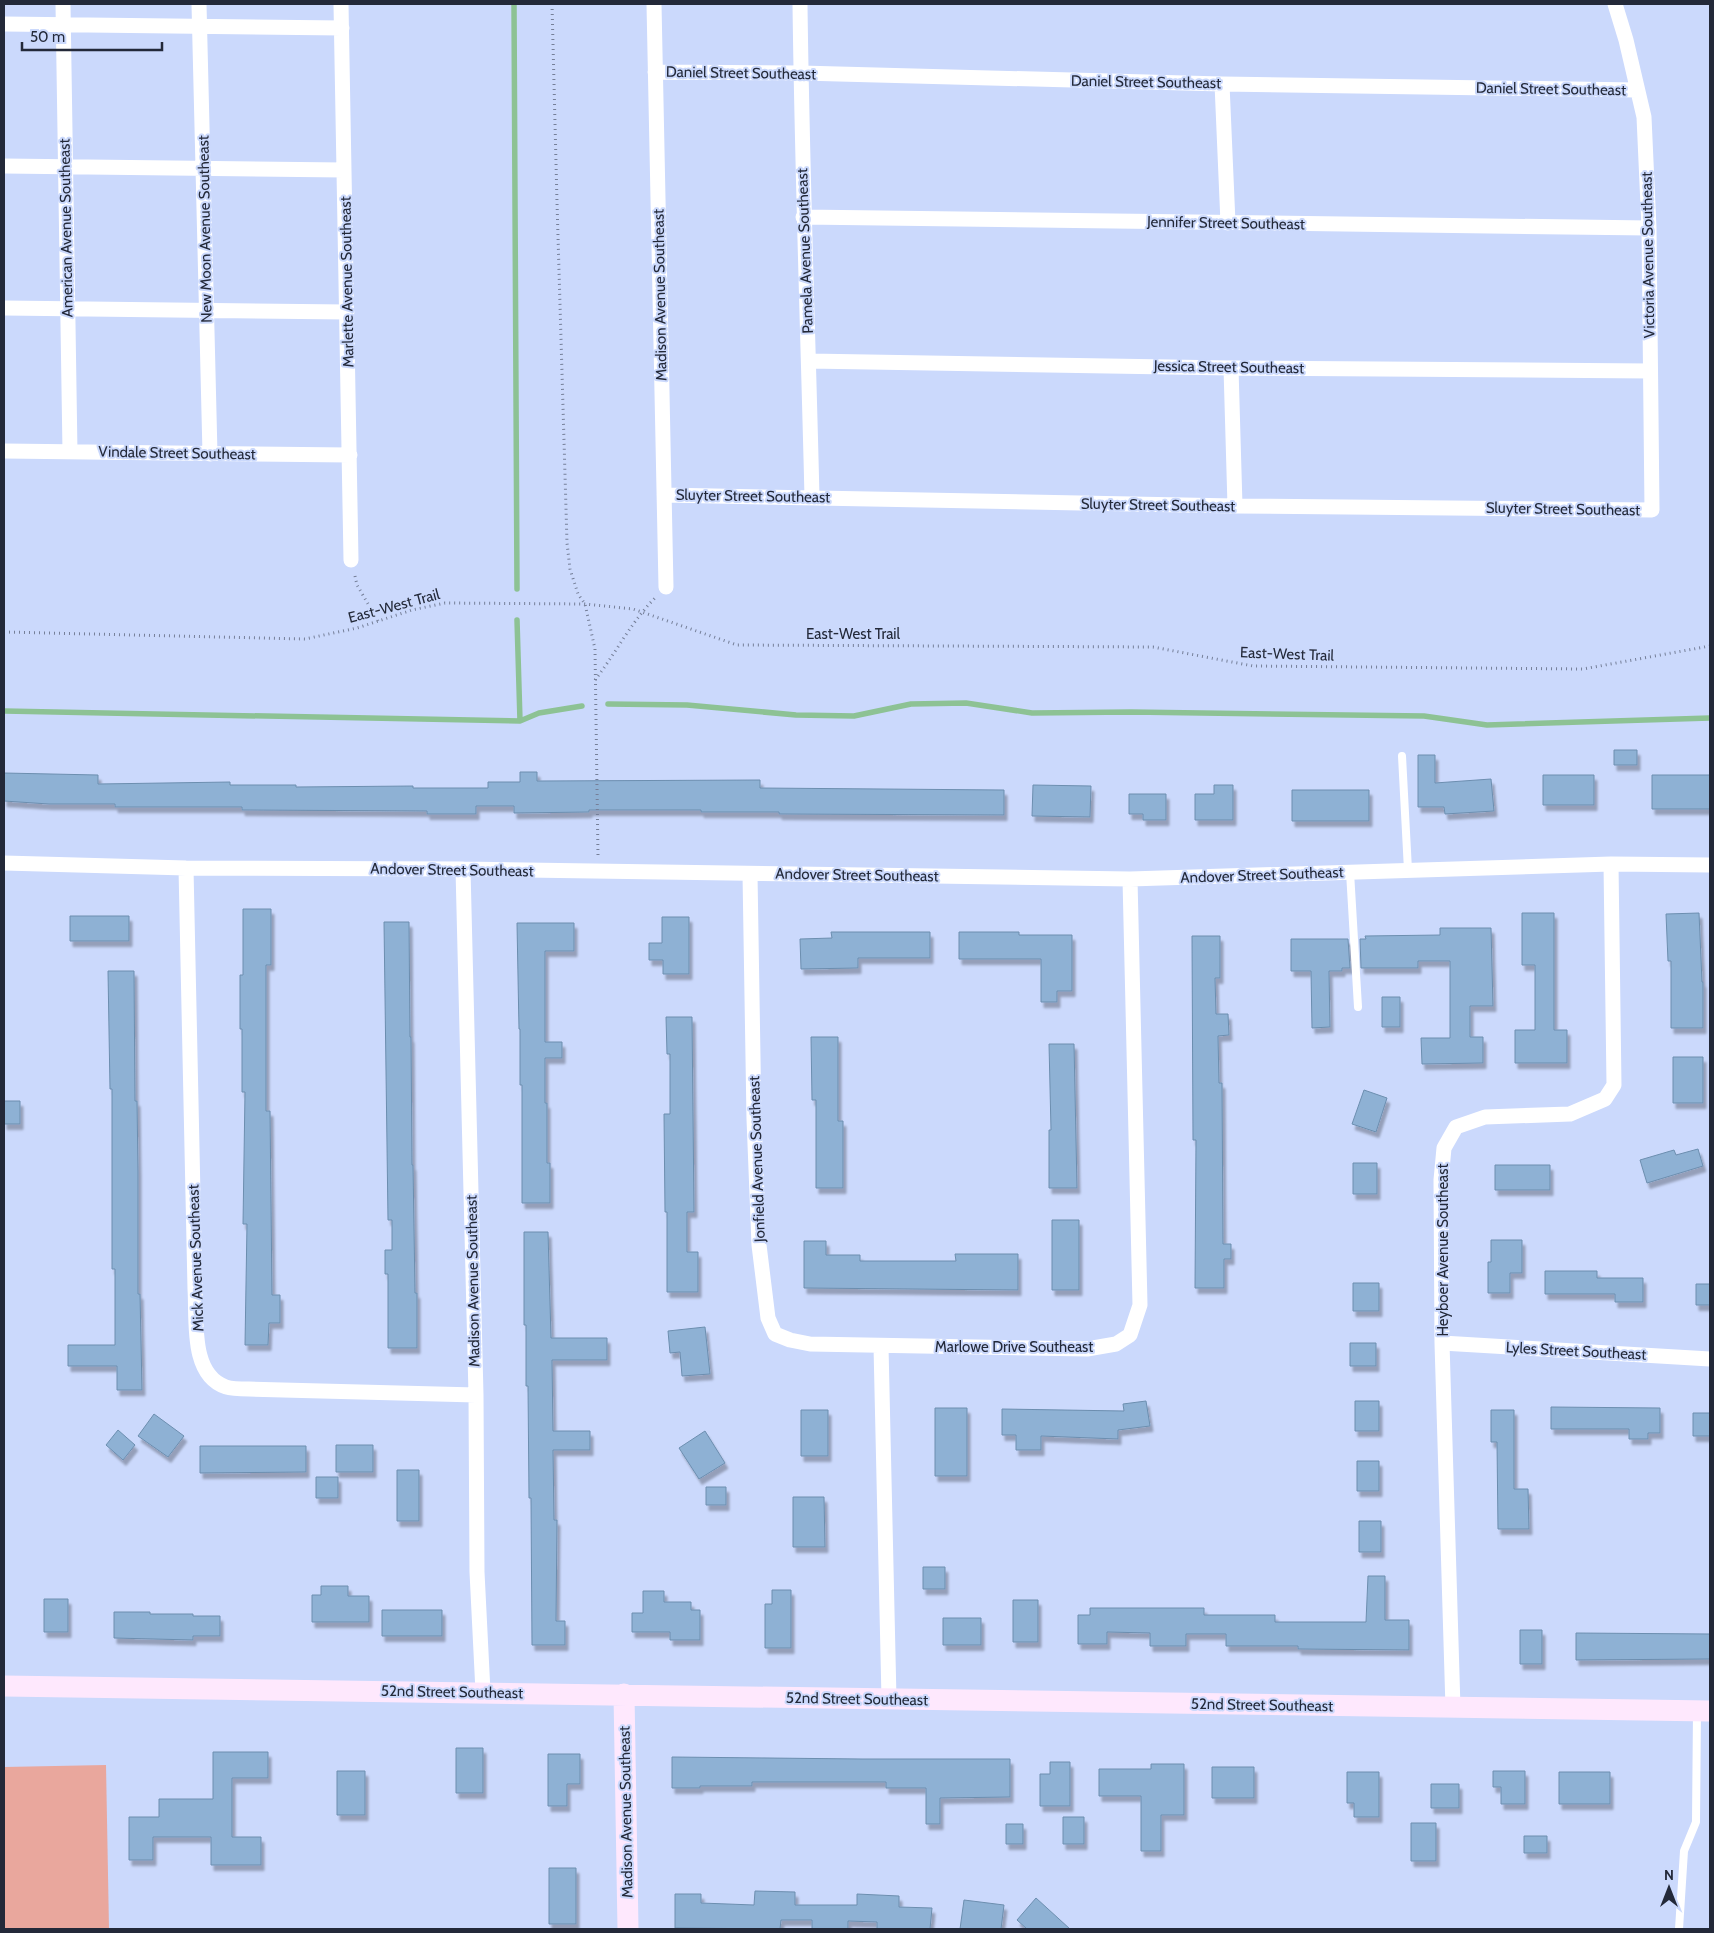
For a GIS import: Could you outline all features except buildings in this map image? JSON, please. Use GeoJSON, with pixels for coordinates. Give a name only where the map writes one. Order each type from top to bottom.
{"type":"FeatureCollection","features":[{"type":"Feature","properties":{"kind":"main road","name":"52nd Street Southeast"},"geometry":{"type":"LineString","coordinates":[[4,1686],[1704,1711]]}},
{"type":"Feature","properties":{"kind":"main road","name":"Madison Avenue Southeast"},"geometry":{"type":"LineString","coordinates":[[624,1694],[628,1929]]}},
{"type":"Feature","properties":{"kind":"street","name":"American Avenue Southeast"},"geometry":{"type":"LineString","coordinates":[[63,4],[70,452]]}},
{"type":"Feature","properties":{"kind":"street","name":"New Moon Avenue Southeast"},"geometry":{"type":"LineString","coordinates":[[199,4],[210,454]]}},
{"type":"Feature","properties":{"kind":"street","name":"Marlette Avenue Southeast"},"geometry":{"type":"LineString","coordinates":[[341,4],[351,560]]}},
{"type":"Feature","properties":{"kind":"street","name":"Madison Avenue Southeast"},"geometry":{"type":"LineString","coordinates":[[654,4],[666,587]]}},
{"type":"Feature","properties":{"kind":"street","name":"Pamela Avenue Southeast"},"geometry":{"type":"LineString","coordinates":[[800,4],[803,217],[812,497]]}},
{"type":"Feature","properties":{"kind":"street","name":"Victoria Avenue Southeast"},"geometry":{"type":"LineString","coordinates":[[1615,4],[1626,40],[1644,116],[1649,228],[1652,510]]}},
{"type":"Feature","properties":{"kind":"street"},"geometry":{"type":"LineString","coordinates":[[4,24],[342,28]]}},
{"type":"Feature","properties":{"kind":"street","name":"Daniel Street Southeast"},"geometry":{"type":"LineString","coordinates":[[655,72],[801,73],[1222,84],[1637,90]]}},
{"type":"Feature","properties":{"kind":"street"},"geometry":{"type":"LineString","coordinates":[[1222,84],[1228,223]]}},
{"type":"Feature","properties":{"kind":"street"},"geometry":{"type":"LineString","coordinates":[[4,166],[344,170]]}},
{"type":"Feature","properties":{"kind":"street","name":"Jennifer Street Southeast"},"geometry":{"type":"LineString","coordinates":[[803,217],[1649,228]]}},
{"type":"Feature","properties":{"kind":"street"},"geometry":{"type":"LineString","coordinates":[[4,308],[347,312]]}},
{"type":"Feature","properties":{"kind":"street","name":"Jessica Street Southeast"},"geometry":{"type":"LineString","coordinates":[[809,361],[1231,368],[1650,371]]}},
{"type":"Feature","properties":{"kind":"street"},"geometry":{"type":"LineString","coordinates":[[1231,368],[1234,506]]}},
{"type":"Feature","properties":{"kind":"street","name":"Vindale Street Southeast"},"geometry":{"type":"LineString","coordinates":[[4,451],[350,455]]}},
{"type":"Feature","properties":{"kind":"street","name":"Sluyter Street Southeast"},"geometry":{"type":"LineString","coordinates":[[664,495],[1234,506],[1652,510]]}},
{"type":"Feature","properties":{"kind":"street","name":"Andover Street Southeast"},"geometry":{"type":"LineString","coordinates":[[4,863],[186,868],[1130,879],[1610,864],[1710,865]]}},
{"type":"Feature","properties":{"kind":"street","name":"Heyboer Avenue Southeast"},"geometry":{"type":"LineString","coordinates":[[1453,1708],[1442,1343],[1441,1180],[1444,1148],[1456,1127],[1485,1117],[1570,1114],[1605,1099],[1614,1085],[1610,864]]}},
{"type":"Feature","properties":{"kind":"street","name":"Mick Avenue Southeast"},"geometry":{"type":"LineString","coordinates":[[186,868],[195,1290],[199,1358],[208,1377],[226,1387],[249,1389],[476,1395]]}},
{"type":"Feature","properties":{"kind":"street","name":"Madison Avenue Southeast"},"geometry":{"type":"LineString","coordinates":[[463,870],[476,1395],[477,1572],[484,1692]]}},
{"type":"Feature","properties":{"kind":"street","name":"Jonfield Avenue Southeast"},"geometry":{"type":"LineString","coordinates":[[750,874],[757,1206],[759,1244],[768,1318],[775,1334],[790,1340],[810,1344],[881,1346]]}},
{"type":"Feature","properties":{"kind":"street","name":"Marlowe Drive Southeast"},"geometry":{"type":"LineString","coordinates":[[881,1346],[1087,1349],[1116,1344],[1130,1335],[1140,1305],[1130,879]]}},
{"type":"Feature","properties":{"kind":"street","name":"Lyles Street Southeast"},"geometry":{"type":"LineString","coordinates":[[1442,1343],[1710,1359]]}},
{"type":"Feature","properties":{"kind":"street"},"geometry":{"type":"LineString","coordinates":[[881,1346],[889,1700]]}},
{"type":"Feature","properties":{"kind":"lane"},"geometry":{"type":"LineString","coordinates":[[1402,756],[1408,870]]}},
{"type":"Feature","properties":{"kind":"lane"},"geometry":{"type":"LineString","coordinates":[[1350,872],[1358,1007]]}},
{"type":"Feature","properties":{"kind":"lane"},"geometry":{"type":"LineString","coordinates":[[1679,1929],[1684,1851],[1696,1822],[1704,1711]]}},
{"type":"Feature","properties":{"kind":"path"},"geometry":{"type":"LineString","coordinates":[[552,4],[567,543],[570,569],[578,594],[585,604],[595,649],[598,872]]}},
{"type":"Feature","properties":{"kind":"path"},"geometry":{"type":"LineString","coordinates":[[351,560],[357,585],[378,621]]}},
{"type":"Feature","properties":{"kind":"path"},"geometry":{"type":"LineString","coordinates":[[595,680],[611,660],[642,612],[666,587]]}},
{"type":"Feature","properties":{"kind":"path","name":"East-West Trail"},"geometry":{"type":"LineString","coordinates":[[4,632],[305,639],[357,628],[412,610],[445,603],[585,604],[632,609],[737,645],[1154,647],[1253,666],[1583,669],[1710,646]]}},
{"type":"Feature","properties":{"kind":"shaded area"},"geometry":{"type":"Polygon","coordinates":[[[106,1765],[109,1929],[4,1929],[4,1767],[106,1765]]]}},
{"type":"Feature","properties":{"kind":"waterway"},"geometry":{"type":"LineString","coordinates":[[514,4],[517,589]]}},
{"type":"Feature","properties":{"kind":"waterway"},"geometry":{"type":"LineString","coordinates":[[517,620],[520,721]]}},
{"type":"Feature","properties":{"kind":"waterway"},"geometry":{"type":"LineString","coordinates":[[608,704],[687,705],[796,715],[854,716],[911,704],[966,703],[1032,713],[1131,712],[1424,716],[1487,725],[1710,718]]}},
{"type":"Feature","properties":{"kind":"waterway"},"geometry":{"type":"LineString","coordinates":[[4,711],[520,721],[539,713],[582,706]]}}]}
